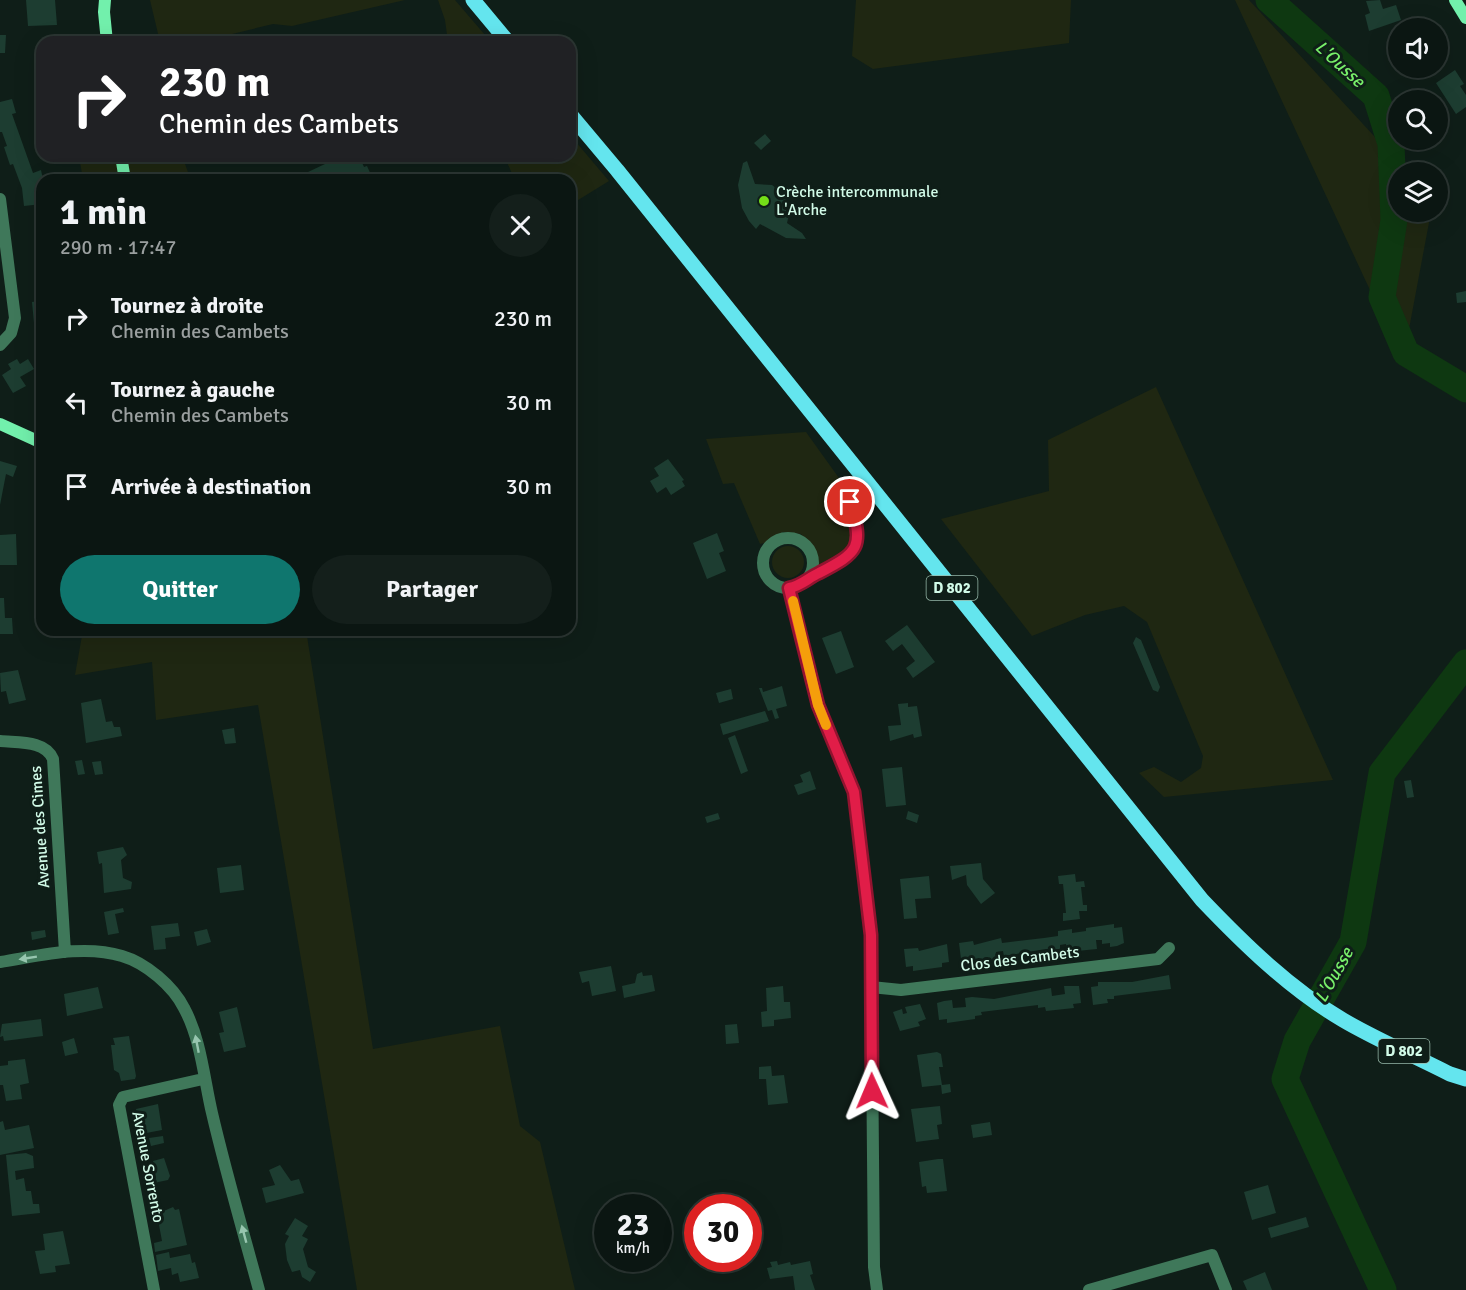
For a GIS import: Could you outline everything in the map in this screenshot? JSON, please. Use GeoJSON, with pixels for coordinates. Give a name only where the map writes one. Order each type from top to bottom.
{"type":"FeatureCollection","features":[{"type":"Feature","properties":{"kind":"main road"},"geometry":{"type":"LineString","coordinates":[[473,0],[503,36]]}},
{"type":"Feature","properties":{"kind":"main road","name":"D 802"},"geometry":{"type":"LineString","coordinates":[[576,121],[1202,900],[1232,931],[1309,997],[1344,1020],[1450,1074],[1466,1078]]}},
{"type":"Feature","properties":{"kind":"street"},"geometry":{"type":"LineString","coordinates":[[105,0],[106,36]]}},
{"type":"Feature","properties":{"kind":"street"},"geometry":{"type":"LineString","coordinates":[[1455,0],[1466,18]]}},
{"type":"Feature","properties":{"kind":"street"},"geometry":{"type":"LineString","coordinates":[[0,199],[15,318],[11,333],[0,345]]}},
{"type":"Feature","properties":{"kind":"street"},"geometry":{"type":"LineString","coordinates":[[0,424],[36,440]]}},
{"type":"Feature","properties":{"kind":"street"},"geometry":{"type":"LineString","coordinates":[[808,578],[813,562],[807,546],[792,538],[775,542],[765,555],[765,571],[774,584],[789,588],[803,583],[808,578],[849,557],[856,547],[854,516],[850,502]]}},
{"type":"Feature","properties":{"kind":"street"},"geometry":{"type":"LineString","coordinates":[[789,588],[818,705],[854,792],[871,935],[877,1290]]}},
{"type":"Feature","properties":{"kind":"street","name":"Avenue des Cimes"},"geometry":{"type":"LineString","coordinates":[[0,741],[41,746],[49,750],[53,759],[65,952]]}},
{"type":"Feature","properties":{"kind":"street","name":"Clos des Cambets"},"geometry":{"type":"LineString","coordinates":[[871,987],[901,990],[1158,959],[1169,948]]}},
{"type":"Feature","properties":{"kind":"street"},"geometry":{"type":"LineString","coordinates":[[0,962],[65,952],[105,952],[124,957],[159,979],[178,998],[191,1021],[259,1290]]}},
{"type":"Feature","properties":{"kind":"street","name":"Avenue Sorrento"},"geometry":{"type":"LineString","coordinates":[[154,1290],[119,1105],[123,1097],[204,1079]]}},
{"type":"Feature","properties":{"kind":"street"},"geometry":{"type":"LineString","coordinates":[[1089,1290],[1212,1255],[1226,1290]]}},
{"type":"Feature","properties":{"kind":"green space"},"geometry":{"type":"Polygon","coordinates":[[[150,0],[405,0],[292,26],[273,24],[224,36],[159,36],[150,0]]]}},
{"type":"Feature","properties":{"kind":"green space"},"geometry":{"type":"Polygon","coordinates":[[[438,0],[455,0],[486,36],[447,36],[445,20],[438,0]]]}},
{"type":"Feature","properties":{"kind":"green space"},"geometry":{"type":"Polygon","coordinates":[[[856,0],[1071,0],[1069,43],[873,69],[852,56],[856,0]]]}},
{"type":"Feature","properties":{"kind":"green space"},"geometry":{"type":"Polygon","coordinates":[[[1235,0],[1249,0],[1398,162],[1388,162],[1388,222],[1429,222],[1403,361],[1235,0]]]}},
{"type":"Feature","properties":{"kind":"green space"},"geometry":{"type":"Polygon","coordinates":[[[576,142],[609,181],[576,201],[576,174],[512,174],[507,162],[576,162],[576,142]]]}},
{"type":"Feature","properties":{"kind":"green space"},"geometry":{"type":"Polygon","coordinates":[[[80,162],[184,162],[189,174],[82,174],[80,162]]]}},
{"type":"Feature","properties":{"kind":"green space"},"geometry":{"type":"Polygon","coordinates":[[[1156,387],[1333,780],[1164,797],[1139,773],[1154,767],[1181,782],[1201,768],[1203,756],[1147,622],[1124,606],[1085,615],[1032,636],[941,519],[1049,491],[1048,440],[1156,387]]]}},
{"type":"Feature","properties":{"kind":"green space"},"geometry":{"type":"Polygon","coordinates":[[[806,432],[854,499],[852,531],[847,556],[819,568],[814,550],[801,534],[783,532],[769,542],[760,544],[734,483],[723,484],[706,439],[806,432]]]}},
{"type":"Feature","properties":{"kind":"green space"},"geometry":{"type":"Polygon","coordinates":[[[788,546],[799,551],[804,562],[799,573],[788,578],[777,573],[772,562],[777,551],[788,546]]]}},
{"type":"Feature","properties":{"kind":"green space"},"geometry":{"type":"Polygon","coordinates":[[[82,636],[307,636],[373,1049],[500,1026],[520,1126],[540,1142],[575,1290],[357,1290],[258,705],[156,720],[152,662],[75,675],[82,636]]]}},
{"type":"Feature","properties":{"kind":"building"},"geometry":{"type":"Polygon","coordinates":[[[26,0],[55,0],[57,25],[28,26],[26,0]]]}},
{"type":"Feature","properties":{"kind":"building"},"geometry":{"type":"Polygon","coordinates":[[[1380,0],[1383,9],[1396,5],[1400,18],[1388,18],[1388,24],[1369,31],[1365,15],[1370,13],[1366,1],[1380,0]]]}},
{"type":"Feature","properties":{"kind":"building"},"geometry":{"type":"Polygon","coordinates":[[[0,35],[6,35],[5,53],[0,53],[0,35]]]}},
{"type":"Feature","properties":{"kind":"building"},"geometry":{"type":"Polygon","coordinates":[[[1455,70],[1464,84],[1460,86],[1466,95],[1466,107],[1456,114],[1448,102],[1448,90],[1441,90],[1436,83],[1443,78],[1448,78],[1448,75],[1455,70]]]}},
{"type":"Feature","properties":{"kind":"building"},"geometry":{"type":"Polygon","coordinates":[[[12,99],[16,113],[12,114],[33,173],[41,170],[42,174],[36,174],[36,205],[24,206],[22,188],[13,164],[10,165],[4,147],[7,146],[0,132],[0,102],[12,99]]]}},
{"type":"Feature","properties":{"kind":"building"},"geometry":{"type":"Polygon","coordinates":[[[765,134],[771,141],[761,150],[754,143],[765,134]]]}},
{"type":"Feature","properties":{"kind":"building","name":"Crèche intercommunale L'Arche"},"geometry":{"type":"Polygon","coordinates":[[[747,161],[755,184],[772,185],[785,195],[790,210],[787,223],[802,233],[806,239],[786,238],[760,224],[756,229],[749,221],[742,208],[738,185],[743,163],[747,161]]]}},
{"type":"Feature","properties":{"kind":"building"},"geometry":{"type":"Polygon","coordinates":[[[329,162],[362,162],[364,167],[367,166],[371,174],[304,174],[329,162]]]}},
{"type":"Feature","properties":{"kind":"building"},"geometry":{"type":"Polygon","coordinates":[[[1466,291],[1466,302],[1457,303],[1456,293],[1466,291]]]}},
{"type":"Feature","properties":{"kind":"building"},"geometry":{"type":"Polygon","coordinates":[[[32,302],[36,302],[36,323],[34,323],[32,302]]]}},
{"type":"Feature","properties":{"kind":"building"},"geometry":{"type":"Polygon","coordinates":[[[17,359],[20,364],[28,359],[34,369],[20,377],[26,386],[13,393],[2,375],[11,369],[8,364],[17,359]]]}},
{"type":"Feature","properties":{"kind":"building"},"geometry":{"type":"Polygon","coordinates":[[[668,459],[684,480],[682,481],[685,486],[671,495],[666,487],[657,493],[650,481],[659,476],[654,468],[668,459]]]}},
{"type":"Feature","properties":{"kind":"building"},"geometry":{"type":"Polygon","coordinates":[[[0,461],[17,466],[13,477],[6,474],[0,505],[0,461]]]}},
{"type":"Feature","properties":{"kind":"building"},"geometry":{"type":"Polygon","coordinates":[[[717,533],[724,551],[719,553],[726,571],[707,579],[693,543],[717,533]]]}},
{"type":"Feature","properties":{"kind":"building"},"geometry":{"type":"Polygon","coordinates":[[[16,534],[17,565],[0,565],[0,535],[16,534]]]}},
{"type":"Feature","properties":{"kind":"building"},"geometry":{"type":"Polygon","coordinates":[[[0,598],[4,598],[5,618],[12,618],[13,634],[0,634],[0,598]]]}},
{"type":"Feature","properties":{"kind":"building"},"geometry":{"type":"Polygon","coordinates":[[[907,625],[935,662],[913,678],[906,668],[915,661],[902,644],[893,651],[885,641],[907,625]]]}},
{"type":"Feature","properties":{"kind":"building"},"geometry":{"type":"Polygon","coordinates":[[[841,631],[854,667],[836,674],[822,638],[841,631]]]}},
{"type":"Feature","properties":{"kind":"building"},"geometry":{"type":"Polygon","coordinates":[[[1136,637],[1141,640],[1160,687],[1158,692],[1153,690],[1133,643],[1136,637]]]}},
{"type":"Feature","properties":{"kind":"building"},"geometry":{"type":"Polygon","coordinates":[[[18,670],[26,700],[9,704],[6,691],[1,692],[0,673],[18,670]]]}},
{"type":"Feature","properties":{"kind":"building"},"geometry":{"type":"Polygon","coordinates":[[[782,686],[787,706],[776,709],[779,718],[775,719],[772,710],[768,711],[759,688],[762,688],[763,692],[782,686]]]}},
{"type":"Feature","properties":{"kind":"building"},"geometry":{"type":"Polygon","coordinates":[[[731,689],[733,699],[719,703],[716,693],[731,689]]]}},
{"type":"Feature","properties":{"kind":"building"},"geometry":{"type":"Polygon","coordinates":[[[101,699],[106,722],[112,721],[114,727],[120,727],[122,736],[86,743],[81,703],[101,699]]]}},
{"type":"Feature","properties":{"kind":"building"},"geometry":{"type":"Polygon","coordinates":[[[908,703],[908,707],[917,706],[922,736],[914,738],[913,734],[890,741],[888,726],[901,725],[898,704],[908,703]]]}},
{"type":"Feature","properties":{"kind":"building"},"geometry":{"type":"Polygon","coordinates":[[[765,711],[769,721],[723,735],[720,724],[765,711]]]}},
{"type":"Feature","properties":{"kind":"building"},"geometry":{"type":"Polygon","coordinates":[[[234,728],[236,743],[225,744],[222,730],[234,728]]]}},
{"type":"Feature","properties":{"kind":"building"},"geometry":{"type":"Polygon","coordinates":[[[735,735],[748,771],[741,774],[728,738],[735,735]]]}},
{"type":"Feature","properties":{"kind":"building"},"geometry":{"type":"Polygon","coordinates":[[[82,760],[85,774],[78,775],[75,761],[82,760]]]}},
{"type":"Feature","properties":{"kind":"building"},"geometry":{"type":"Polygon","coordinates":[[[101,761],[103,774],[95,775],[92,762],[101,761]]]}},
{"type":"Feature","properties":{"kind":"building"},"geometry":{"type":"Polygon","coordinates":[[[902,767],[906,805],[886,807],[882,769],[902,767]]]}},
{"type":"Feature","properties":{"kind":"building"},"geometry":{"type":"Polygon","coordinates":[[[810,771],[816,789],[798,795],[794,785],[803,782],[800,775],[810,771]]]}},
{"type":"Feature","properties":{"kind":"building"},"geometry":{"type":"Polygon","coordinates":[[[1411,780],[1414,797],[1407,798],[1404,781],[1411,780]]]}},
{"type":"Feature","properties":{"kind":"building"},"geometry":{"type":"Polygon","coordinates":[[[908,811],[919,815],[917,823],[906,819],[908,811]]]}},
{"type":"Feature","properties":{"kind":"building"},"geometry":{"type":"Polygon","coordinates":[[[718,813],[720,819],[707,823],[705,817],[718,813]]]}},
{"type":"Feature","properties":{"kind":"building"},"geometry":{"type":"Polygon","coordinates":[[[123,847],[127,855],[121,860],[123,878],[132,882],[131,889],[104,893],[102,863],[99,864],[97,852],[123,847]]]}},
{"type":"Feature","properties":{"kind":"building"},"geometry":{"type":"Polygon","coordinates":[[[981,863],[983,879],[995,893],[981,904],[967,885],[966,875],[952,880],[950,866],[981,863]]]}},
{"type":"Feature","properties":{"kind":"building"},"geometry":{"type":"Polygon","coordinates":[[[241,865],[244,890],[220,893],[217,868],[241,865]]]}},
{"type":"Feature","properties":{"kind":"building"},"geometry":{"type":"Polygon","coordinates":[[[1075,874],[1076,882],[1084,881],[1085,887],[1081,887],[1083,905],[1087,905],[1087,911],[1079,911],[1080,919],[1063,921],[1063,913],[1066,913],[1063,884],[1059,884],[1058,876],[1075,874]]]}},
{"type":"Feature","properties":{"kind":"building"},"geometry":{"type":"Polygon","coordinates":[[[929,876],[931,898],[915,899],[917,918],[904,919],[900,879],[929,876]]]}},
{"type":"Feature","properties":{"kind":"building"},"geometry":{"type":"Polygon","coordinates":[[[123,908],[124,912],[115,914],[119,933],[108,935],[104,912],[123,908]]]}},
{"type":"Feature","properties":{"kind":"building"},"geometry":{"type":"Polygon","coordinates":[[[178,923],[180,936],[165,938],[166,949],[154,950],[151,926],[178,923]]]}},
{"type":"Feature","properties":{"kind":"building"},"geometry":{"type":"Polygon","coordinates":[[[1114,924],[1114,928],[1122,927],[1124,943],[1117,946],[1110,947],[1110,943],[1102,944],[1102,940],[1096,940],[1097,949],[1067,952],[1066,944],[1060,945],[1060,949],[1004,956],[1003,951],[996,952],[997,961],[968,964],[968,959],[961,959],[959,943],[973,941],[974,945],[1001,938],[1002,943],[1044,938],[1058,936],[1058,931],[1072,929],[1072,933],[1086,931],[1086,928],[1114,924]]]}},
{"type":"Feature","properties":{"kind":"building"},"geometry":{"type":"Polygon","coordinates":[[[207,929],[211,942],[197,946],[194,932],[207,929]]]}},
{"type":"Feature","properties":{"kind":"building"},"geometry":{"type":"Polygon","coordinates":[[[45,930],[46,937],[32,940],[31,932],[45,930]]]}},
{"type":"Feature","properties":{"kind":"building"},"geometry":{"type":"Polygon","coordinates":[[[947,944],[949,962],[942,963],[942,967],[913,971],[913,966],[906,967],[904,949],[918,948],[919,951],[947,944]]]}},
{"type":"Feature","properties":{"kind":"building"},"geometry":{"type":"Polygon","coordinates":[[[611,966],[616,991],[592,996],[589,981],[582,983],[579,972],[611,966]]]}},
{"type":"Feature","properties":{"kind":"building"},"geometry":{"type":"Polygon","coordinates":[[[642,972],[643,976],[652,975],[655,991],[624,998],[622,986],[635,983],[637,974],[642,972]]]}},
{"type":"Feature","properties":{"kind":"building"},"geometry":{"type":"Polygon","coordinates":[[[1169,975],[1171,989],[1114,996],[1114,999],[1107,999],[1108,1003],[1093,1005],[1091,987],[1098,986],[1098,982],[1132,982],[1169,975]]]}},
{"type":"Feature","properties":{"kind":"building"},"geometry":{"type":"Polygon","coordinates":[[[783,986],[784,1002],[790,1002],[791,1018],[774,1020],[774,1026],[762,1027],[761,1012],[767,1011],[766,988],[783,986]]]}},
{"type":"Feature","properties":{"kind":"building"},"geometry":{"type":"Polygon","coordinates":[[[1064,986],[1079,986],[1081,1003],[1073,1004],[1074,1008],[1046,1011],[1045,1007],[1038,1008],[1038,1005],[981,1012],[982,1015],[975,1016],[975,1019],[947,1023],[947,1019],[939,1020],[937,1003],[944,1001],[952,1000],[953,1008],[966,1007],[965,998],[994,999],[1051,988],[1052,996],[1065,994],[1064,986]]]}},
{"type":"Feature","properties":{"kind":"building"},"geometry":{"type":"Polygon","coordinates":[[[98,987],[103,1008],[67,1016],[64,994],[98,987]]]}},
{"type":"Feature","properties":{"kind":"building"},"geometry":{"type":"Polygon","coordinates":[[[920,1004],[926,1019],[918,1022],[920,1026],[900,1031],[893,1012],[902,1009],[903,1014],[907,1013],[905,1007],[920,1004]]]}},
{"type":"Feature","properties":{"kind":"building"},"geometry":{"type":"Polygon","coordinates":[[[237,1007],[246,1047],[224,1052],[219,1033],[224,1032],[219,1012],[237,1007]]]}},
{"type":"Feature","properties":{"kind":"building"},"geometry":{"type":"Polygon","coordinates":[[[41,1019],[43,1036],[4,1041],[3,1036],[0,1037],[2,1024],[41,1019]]]}},
{"type":"Feature","properties":{"kind":"building"},"geometry":{"type":"Polygon","coordinates":[[[737,1024],[739,1043],[726,1044],[725,1025],[737,1024]]]}},
{"type":"Feature","properties":{"kind":"building"},"geometry":{"type":"Polygon","coordinates":[[[129,1036],[136,1076],[135,1079],[121,1081],[119,1073],[114,1070],[111,1045],[115,1045],[113,1038],[129,1036]]]}},
{"type":"Feature","properties":{"kind":"building"},"geometry":{"type":"Polygon","coordinates":[[[74,1038],[78,1053],[65,1056],[62,1042],[74,1038]]]}},
{"type":"Feature","properties":{"kind":"building"},"geometry":{"type":"Polygon","coordinates":[[[937,1052],[941,1054],[943,1067],[939,1067],[942,1085],[950,1084],[951,1092],[942,1094],[941,1085],[922,1087],[917,1055],[937,1052]]]}},
{"type":"Feature","properties":{"kind":"building"},"geometry":{"type":"Polygon","coordinates":[[[25,1059],[29,1083],[20,1085],[22,1099],[6,1101],[3,1085],[0,1085],[0,1066],[8,1065],[8,1061],[25,1059]]]}},
{"type":"Feature","properties":{"kind":"building"},"geometry":{"type":"Polygon","coordinates":[[[771,1066],[772,1076],[784,1075],[788,1103],[768,1105],[766,1079],[759,1079],[759,1067],[771,1066]]]}},
{"type":"Feature","properties":{"kind":"building"},"geometry":{"type":"Polygon","coordinates":[[[158,1104],[162,1130],[141,1134],[136,1109],[158,1104]]]}},
{"type":"Feature","properties":{"kind":"building"},"geometry":{"type":"Polygon","coordinates":[[[940,1106],[942,1124],[937,1125],[939,1139],[916,1142],[911,1109],[940,1106]]]}},
{"type":"Feature","properties":{"kind":"building"},"geometry":{"type":"Polygon","coordinates":[[[3,1121],[5,1130],[29,1125],[34,1148],[0,1155],[0,1122],[3,1121]]]}},
{"type":"Feature","properties":{"kind":"building"},"geometry":{"type":"Polygon","coordinates":[[[990,1122],[992,1135],[973,1138],[971,1125],[990,1122]]]}},
{"type":"Feature","properties":{"kind":"building"},"geometry":{"type":"Polygon","coordinates":[[[163,1136],[164,1143],[151,1146],[149,1138],[163,1136]]]}},
{"type":"Feature","properties":{"kind":"building"},"geometry":{"type":"Polygon","coordinates":[[[26,1153],[33,1156],[34,1168],[15,1171],[16,1180],[24,1178],[26,1191],[31,1191],[33,1204],[39,1204],[40,1213],[12,1216],[6,1155],[26,1153]]]}},
{"type":"Feature","properties":{"kind":"building"},"geometry":{"type":"Polygon","coordinates":[[[164,1158],[170,1176],[168,1180],[144,1185],[142,1172],[155,1170],[153,1161],[164,1158]]]}},
{"type":"Feature","properties":{"kind":"building"},"geometry":{"type":"Polygon","coordinates":[[[943,1159],[947,1191],[927,1193],[926,1186],[922,1187],[919,1162],[943,1159]]]}},
{"type":"Feature","properties":{"kind":"building"},"geometry":{"type":"Polygon","coordinates":[[[280,1165],[291,1181],[299,1179],[304,1193],[266,1203],[262,1188],[275,1185],[269,1170],[280,1165]]]}},
{"type":"Feature","properties":{"kind":"building"},"geometry":{"type":"Polygon","coordinates":[[[1268,1185],[1276,1213],[1252,1220],[1244,1192],[1268,1185]]]}},
{"type":"Feature","properties":{"kind":"building"},"geometry":{"type":"Polygon","coordinates":[[[173,1207],[175,1210],[179,1209],[187,1245],[155,1252],[154,1243],[162,1241],[157,1214],[173,1207]]]}},
{"type":"Feature","properties":{"kind":"building"},"geometry":{"type":"Polygon","coordinates":[[[1306,1217],[1309,1227],[1271,1238],[1268,1228],[1306,1217]]]}},
{"type":"Feature","properties":{"kind":"building"},"geometry":{"type":"Polygon","coordinates":[[[295,1218],[308,1226],[302,1236],[308,1239],[303,1249],[308,1267],[316,1272],[310,1282],[302,1277],[300,1270],[292,1272],[287,1260],[285,1244],[289,1236],[285,1234],[295,1218]]]}},
{"type":"Feature","properties":{"kind":"building"},"geometry":{"type":"Polygon","coordinates":[[[63,1231],[70,1264],[55,1266],[56,1272],[40,1274],[35,1251],[45,1250],[43,1234],[63,1231]]]}},
{"type":"Feature","properties":{"kind":"building"},"geometry":{"type":"Polygon","coordinates":[[[169,1252],[170,1258],[190,1254],[192,1263],[195,1262],[199,1278],[180,1282],[178,1273],[172,1275],[171,1268],[158,1271],[156,1255],[169,1252]]]}},
{"type":"Feature","properties":{"kind":"building"},"geometry":{"type":"Polygon","coordinates":[[[777,1261],[778,1265],[790,1262],[791,1265],[810,1261],[813,1274],[810,1275],[815,1290],[795,1290],[793,1276],[770,1279],[767,1268],[772,1267],[770,1262],[777,1261]]]}},
{"type":"Feature","properties":{"kind":"building"},"geometry":{"type":"Polygon","coordinates":[[[1265,1272],[1272,1290],[1247,1290],[1243,1281],[1265,1272]]]}},
{"type":"Feature","properties":{"kind":"waterway","name":"L'Ousse"},"geometry":{"type":"LineString","coordinates":[[1269,0],[1376,96],[1391,144],[1394,220],[1382,297],[1406,353],[1466,389]]}},
{"type":"Feature","properties":{"kind":"waterway","name":"L'Ousse"},"geometry":{"type":"LineString","coordinates":[[1383,1290],[1285,1079],[1297,1041],[1353,942],[1382,773],[1466,663]]}},
{"type":"Feature","properties":{"kind":"slow traffic"},"geometry":{"type":"LineString","coordinates":[[793,601],[818,705],[826,725]]}},
{"type":"Feature","properties":{"kind":"place","name":"Crèche intercommunale L'Arche"},"geometry":{"type":"Point","coordinates":[764,201]}},
{"type":"Feature","properties":{"kind":"route"},"geometry":{"type":"LineString","coordinates":[[850,502],[854,516],[856,547],[849,557],[808,578],[803,583],[789,588],[818,705],[854,792],[871,935],[872,1091]]}}]}
